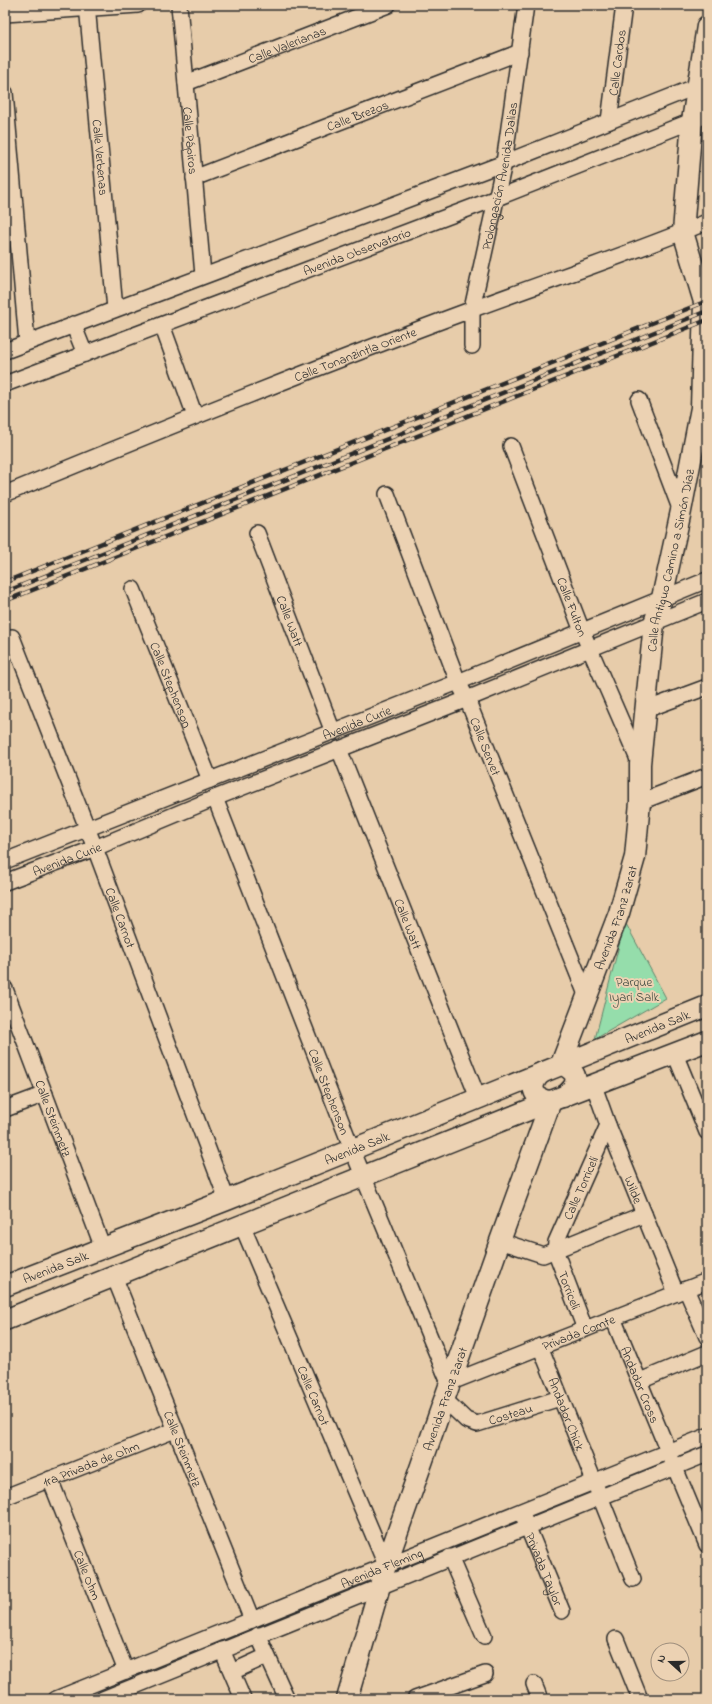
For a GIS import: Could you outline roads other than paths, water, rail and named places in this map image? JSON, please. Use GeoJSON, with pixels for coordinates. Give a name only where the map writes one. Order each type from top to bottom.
{"type":"FeatureCollection","features":[{"type":"Feature","properties":{"kind":"main road","name":"Calle Antiguo Camino a Simón Díaz"},"geometry":{"type":"LineString","coordinates":[[640,764],[654,623],[662,598],[704,406],[704,302],[683,232],[700,118],[707,26]]}},
{"type":"Feature","properties":{"kind":"main road","name":"Avenida Franz Zarat"},"geometry":{"type":"LineString","coordinates":[[561,1064],[619,913],[633,864],[640,802],[640,764]]}},
{"type":"Feature","properties":{"kind":"main road","name":"Avenida Salk"},"geometry":{"type":"LineString","coordinates":[[5,1286],[227,1200],[707,1006]]}},
{"type":"Feature","properties":{"kind":"main road"},"geometry":{"type":"LineString","coordinates":[[5,1320],[557,1099],[594,1086],[707,1041]]}},
{"type":"Feature","properties":{"kind":"main road"},"geometry":{"type":"LineString","coordinates":[[543,1072],[534,1083],[535,1093],[542,1100],[557,1099],[574,1086],[575,1077],[570,1069],[561,1064]]}},
{"type":"Feature","properties":{"kind":"main road","name":"Avenida Franz Zarat"},"geometry":{"type":"LineString","coordinates":[[347,1699],[381,1588],[386,1565],[500,1241],[557,1099]]}},
{"type":"Feature","properties":{"kind":"street"},"geometry":{"type":"LineString","coordinates":[[5,14],[87,7],[138,5]]}},
{"type":"Feature","properties":{"kind":"street","name":"Calle Pápiros"},"geometry":{"type":"LineString","coordinates":[[179,5],[203,275]]}},
{"type":"Feature","properties":{"kind":"street","name":"Calle Valerianas"},"geometry":{"type":"LineString","coordinates":[[186,83],[388,5]]}},
{"type":"Feature","properties":{"kind":"street","name":"Prolongación Avenida Dalias"},"geometry":{"type":"LineString","coordinates":[[472,346],[472,309],[494,199],[504,162],[526,5]]}},
{"type":"Feature","properties":{"kind":"street","name":"Calle Cardos"},"geometry":{"type":"LineString","coordinates":[[609,121],[624,5]]}},
{"type":"Feature","properties":{"kind":"street","name":"Calle Verbenas"},"geometry":{"type":"LineString","coordinates":[[87,7],[115,309]]}},
{"type":"Feature","properties":{"kind":"street","name":"Calle Brezos"},"geometry":{"type":"LineString","coordinates":[[194,178],[520,52]]}},
{"type":"Feature","properties":{"kind":"street"},"geometry":{"type":"LineString","coordinates":[[5,351],[504,162],[703,84]]}},
{"type":"Feature","properties":{"kind":"street"},"geometry":{"type":"LineString","coordinates":[[5,93],[27,342]]}},
{"type":"Feature","properties":{"kind":"street","name":"Avenida Observatorio"},"geometry":{"type":"LineString","coordinates":[[5,384],[494,199],[700,118]]}},
{"type":"Feature","properties":{"kind":"street","name":"Calle Tonanzintla Oriente"},"geometry":{"type":"LineString","coordinates":[[5,494],[195,416],[472,309],[707,222]]}},
{"type":"Feature","properties":{"kind":"street"},"geometry":{"type":"LineString","coordinates":[[73,324],[84,354]]}},
{"type":"Feature","properties":{"kind":"street"},"geometry":{"type":"LineString","coordinates":[[162,325],[195,416]]}},
{"type":"Feature","properties":{"kind":"street"},"geometry":{"type":"LineString","coordinates":[[639,400],[680,511]]}},
{"type":"Feature","properties":{"kind":"street","name":"Calle Fulton"},"geometry":{"type":"LineString","coordinates":[[511,446],[589,649],[640,764]]}},
{"type":"Feature","properties":{"kind":"street","name":"Calle Servet"},"geometry":{"type":"LineString","coordinates":[[387,494],[458,682],[586,997]]}},
{"type":"Feature","properties":{"kind":"street","name":"Calle Watt"},"geometry":{"type":"LineString","coordinates":[[257,533],[333,732]]}},
{"type":"Feature","properties":{"kind":"street","name":"Avenida Curie"},"geometry":{"type":"LineString","coordinates":[[5,861],[458,682],[707,580]]}},
{"type":"Feature","properties":{"kind":"street","name":"Calle Stephenson"},"geometry":{"type":"LineString","coordinates":[[133,589],[210,780]]}},
{"type":"Feature","properties":{"kind":"street","name":"Avenida Curie"},"geometry":{"type":"LineString","coordinates":[[5,882],[95,848],[215,798],[466,700],[707,601]]}},
{"type":"Feature","properties":{"kind":"street","name":"Calle Carnot"},"geometry":{"type":"LineString","coordinates":[[12,637],[86,829],[95,848],[227,1200]]}},
{"type":"Feature","properties":{"kind":"street"},"geometry":{"type":"LineString","coordinates":[[646,710],[707,687]]}},
{"type":"Feature","properties":{"kind":"street","name":"Calle Watt"},"geometry":{"type":"LineString","coordinates":[[339,749],[478,1098]]}},
{"type":"Feature","properties":{"kind":"street"},"geometry":{"type":"LineString","coordinates":[[640,802],[707,776]]}},
{"type":"Feature","properties":{"kind":"street","name":"Calle Stephenson"},"geometry":{"type":"LineString","coordinates":[[215,798],[447,1391]]}},
{"type":"Feature","properties":{"kind":"street","name":"Calle Steinmetz"},"geometry":{"type":"LineString","coordinates":[[5,989],[103,1248]]}},
{"type":"Feature","properties":{"kind":"street"},"geometry":{"type":"LineString","coordinates":[[675,1054],[707,1132]]}},
{"type":"Feature","properties":{"kind":"street","name":"Wilde"},"geometry":{"type":"LineString","coordinates":[[594,1086],[644,1214],[681,1291],[707,1337]]}},
{"type":"Feature","properties":{"kind":"street"},"geometry":{"type":"LineString","coordinates":[[5,1109],[45,1094]]}},
{"type":"Feature","properties":{"kind":"street","name":"Calle Torriceli"},"geometry":{"type":"LineString","coordinates":[[555,1250],[556,1242],[608,1125]]}},
{"type":"Feature","properties":{"kind":"street"},"geometry":{"type":"LineString","coordinates":[[500,1241],[538,1255],[543,1255],[644,1214]]}},
{"type":"Feature","properties":{"kind":"street","name":"Calle Carnot"},"geometry":{"type":"LineString","coordinates":[[242,1225],[386,1565]]}},
{"type":"Feature","properties":{"kind":"street","name":"Torriceli"},"geometry":{"type":"LineString","coordinates":[[555,1250],[585,1329]]}},
{"type":"Feature","properties":{"kind":"street","name":"Calle Steinmetz"},"geometry":{"type":"LineString","coordinates":[[114,1276],[252,1620]]}},
{"type":"Feature","properties":{"kind":"street","name":"Privada Comte"},"geometry":{"type":"LineString","coordinates":[[447,1391],[540,1346],[707,1281]]}},
{"type":"Feature","properties":{"kind":"street","name":"Andador Cross"},"geometry":{"type":"LineString","coordinates":[[613,1318],[707,1545]]}},
{"type":"Feature","properties":{"kind":"street","name":"Andador Chick"},"geometry":{"type":"LineString","coordinates":[[540,1346],[633,1579]]}},
{"type":"Feature","properties":{"kind":"street"},"geometry":{"type":"LineString","coordinates":[[640,1381],[707,1353]]}},
{"type":"Feature","properties":{"kind":"street","name":"Costeau"},"geometry":{"type":"LineString","coordinates":[[447,1391],[466,1420],[477,1424],[560,1398]]}},
{"type":"Feature","properties":{"kind":"street","name":"1ra Privada de Ohm"},"geometry":{"type":"LineString","coordinates":[[5,1497],[176,1430]]}},
{"type":"Feature","properties":{"kind":"street","name":"Avenida Fleming"},"geometry":{"type":"LineString","coordinates":[[56,1699],[707,1436]]}},
{"type":"Feature","properties":{"kind":"street","name":"Avenida Fleming"},"geometry":{"type":"LineString","coordinates":[[103,1699],[135,1693],[222,1650],[381,1588],[450,1557],[707,1454]]}},
{"type":"Feature","properties":{"kind":"street","name":"Calle Ohm"},"geometry":{"type":"LineString","coordinates":[[50,1479],[126,1671]]}},
{"type":"Feature","properties":{"kind":"street","name":"Privada Taylor"},"geometry":{"type":"LineString","coordinates":[[521,1510],[562,1611]]}},
{"type":"Feature","properties":{"kind":"street"},"geometry":{"type":"LineString","coordinates":[[450,1557],[484,1636]]}},
{"type":"Feature","properties":{"kind":"street"},"geometry":{"type":"LineString","coordinates":[[258,1635],[287,1699]]}},
{"type":"Feature","properties":{"kind":"street"},"geometry":{"type":"LineString","coordinates":[[616,1639],[640,1699]]}},
{"type":"Feature","properties":{"kind":"street"},"geometry":{"type":"LineString","coordinates":[[222,1650],[243,1699]]}},
{"type":"Feature","properties":{"kind":"street"},"geometry":{"type":"LineString","coordinates":[[232,1672],[267,1656]]}},
{"type":"Feature","properties":{"kind":"street"},"geometry":{"type":"LineString","coordinates":[[415,1699],[485,1674]]}},
{"type":"Feature","properties":{"kind":"street"},"geometry":{"type":"LineString","coordinates":[[534,1684],[540,1699]]}},
{"type":"Feature","properties":{"kind":"railway"},"geometry":{"type":"LineString","coordinates":[[5,582],[707,301]]}},
{"type":"Feature","properties":{"kind":"railway"},"geometry":{"type":"LineString","coordinates":[[5,592],[707,311]]}},
{"type":"Feature","properties":{"kind":"railway"},"geometry":{"type":"LineString","coordinates":[[5,601],[707,320]]}},
{"type":"Feature","properties":{"kind":"park label","name":"Parque Iyari Salk"},"geometry":{"type":"Point","coordinates":[634,988]}}]}
